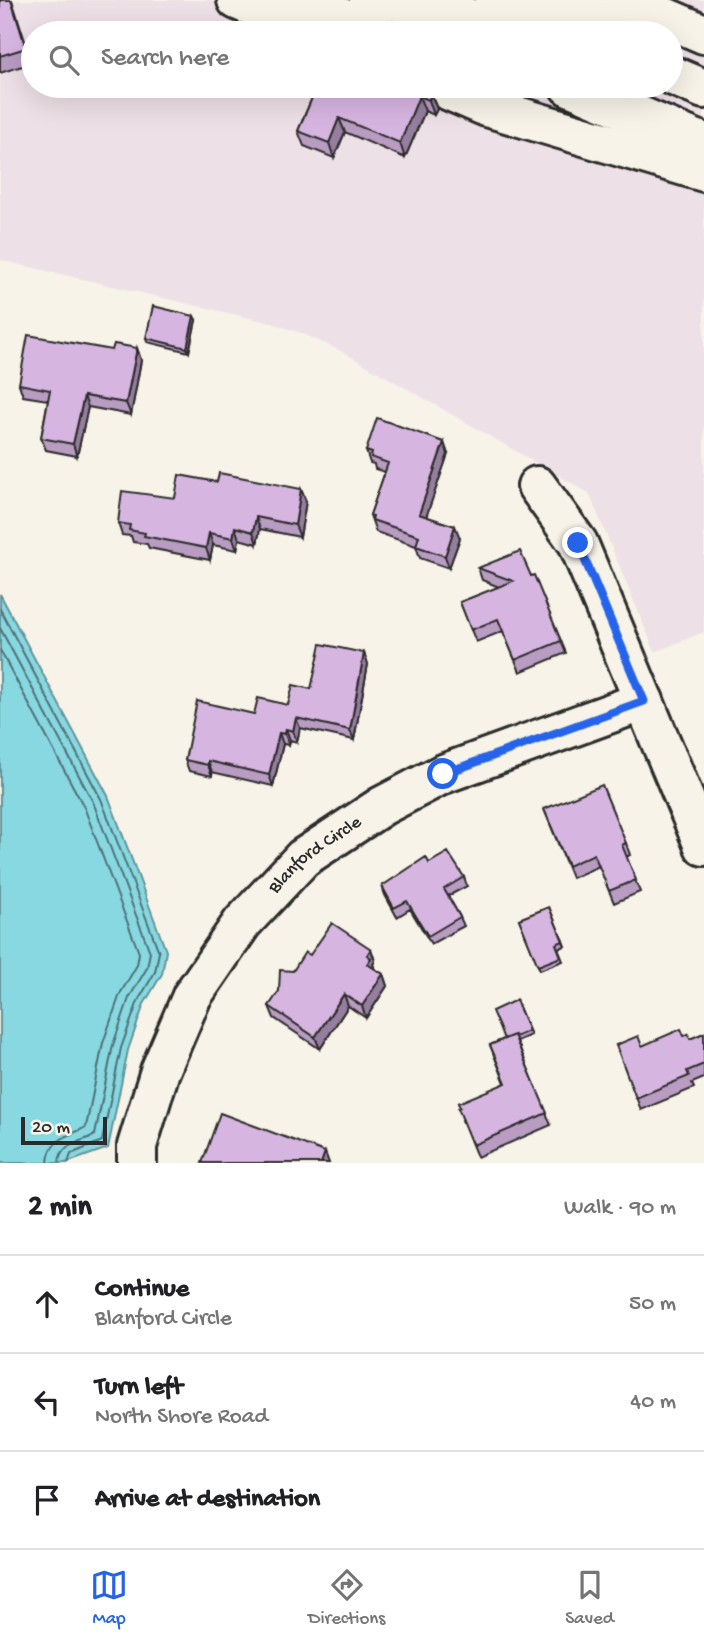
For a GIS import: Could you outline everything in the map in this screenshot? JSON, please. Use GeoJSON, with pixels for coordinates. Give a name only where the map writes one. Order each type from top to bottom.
{"type":"FeatureCollection","features":[{"type":"Feature","properties":{"kind":"street"},"geometry":{"type":"LineString","coordinates":[[237,0],[287,21]]}},
{"type":"Feature","properties":{"kind":"street"},"geometry":{"type":"LineString","coordinates":[[300,0],[349,21]]}},
{"type":"Feature","properties":{"kind":"street"},"geometry":{"type":"LineString","coordinates":[[369,0],[419,21]]}},
{"type":"Feature","properties":{"kind":"street"},"geometry":{"type":"LineString","coordinates":[[426,0],[475,21]]}},
{"type":"Feature","properties":{"kind":"street"},"geometry":{"type":"LineString","coordinates":[[495,0],[545,21]]}},
{"type":"Feature","properties":{"kind":"street"},"geometry":{"type":"LineString","coordinates":[[559,0],[609,21]]}},
{"type":"Feature","properties":{"kind":"street"},"geometry":{"type":"LineString","coordinates":[[625,0],[674,21]]}},
{"type":"Feature","properties":{"kind":"street"},"geometry":{"type":"LineString","coordinates":[[691,0],[704,6]]}},
{"type":"Feature","properties":{"kind":"street"},"geometry":{"type":"LineString","coordinates":[[683,25],[704,34]]}},
{"type":"Feature","properties":{"kind":"street"},"geometry":{"type":"LineString","coordinates":[[683,53],[704,62]]}},
{"type":"Feature","properties":{"kind":"street"},"geometry":{"type":"LineString","coordinates":[[683,80],[704,89]]}},
{"type":"Feature","properties":{"kind":"street"},"geometry":{"type":"LineString","coordinates":[[466,98],[487,107],[697,161]]}},
{"type":"Feature","properties":{"kind":"street"},"geometry":{"type":"LineString","coordinates":[[530,98],[697,161]]}},
{"type":"Feature","properties":{"kind":"street"},"geometry":{"type":"LineString","coordinates":[[589,98],[697,161]]}},
{"type":"Feature","properties":{"kind":"street"},"geometry":{"type":"LineString","coordinates":[[653,98],[704,120]]}},
{"type":"Feature","properties":{"kind":"street"},"geometry":{"type":"LineString","coordinates":[[537,486],[578,543],[704,846]]}},
{"type":"Feature","properties":{"kind":"street","name":"Blanford Circle"},"geometry":{"type":"LineString","coordinates":[[137,1163],[137,1146],[160,1071],[192,996],[242,923],[303,858],[382,806],[443,774],[644,701]]}},
{"type":"Feature","properties":{"kind":"shaded area"},"geometry":{"type":"Polygon","coordinates":[[[0,0],[704,0],[704,632],[655,652],[589,493],[343,352],[272,323],[0,260],[0,0]]]}},
{"type":"Feature","properties":{"kind":"water"},"geometry":{"type":"Polygon","coordinates":[[[0,594],[108,796],[166,951],[162,974],[144,1004],[128,1050],[108,1148],[66,1163],[0,1163],[0,594]]]}},
{"type":"Feature","properties":{"kind":"building"},"geometry":{"type":"Polygon","coordinates":[[[0,0],[11,0],[21,32],[21,50],[0,56],[0,0]]]}},
{"type":"Feature","properties":{"kind":"building"},"geometry":{"type":"Polygon","coordinates":[[[312,98],[418,98],[400,143],[339,118],[329,143],[298,131],[312,98]]]}},
{"type":"Feature","properties":{"kind":"building"},"geometry":{"type":"Polygon","coordinates":[[[153,306],[194,316],[187,348],[146,338],[153,306]]]}},
{"type":"Feature","properties":{"kind":"building"},"geometry":{"type":"Polygon","coordinates":[[[28,335],[112,350],[114,344],[137,348],[126,403],[84,396],[73,444],[41,438],[50,390],[19,384],[28,335]]]}},
{"type":"Feature","properties":{"kind":"building"},"geometry":{"type":"Polygon","coordinates":[[[377,418],[444,442],[419,514],[455,526],[445,556],[416,546],[419,536],[372,520],[373,516],[370,515],[388,463],[371,457],[372,453],[366,451],[377,418]]]}},
{"type":"Feature","properties":{"kind":"building"},"geometry":{"type":"Polygon","coordinates":[[[219,473],[301,489],[295,525],[256,517],[253,532],[235,527],[233,538],[209,533],[206,548],[144,536],[145,533],[129,530],[130,525],[118,523],[122,491],[175,498],[179,475],[217,482],[219,473]]]}},
{"type":"Feature","properties":{"kind":"building"},"geometry":{"type":"Polygon","coordinates":[[[520,551],[531,576],[534,575],[561,641],[515,660],[498,619],[471,630],[460,602],[513,581],[478,568],[520,551]]]}},
{"type":"Feature","properties":{"kind":"building"},"geometry":{"type":"Polygon","coordinates":[[[321,644],[364,653],[350,730],[296,718],[293,731],[286,729],[285,734],[279,733],[269,775],[208,761],[208,765],[185,760],[197,701],[254,714],[258,698],[288,705],[293,685],[311,689],[321,644]]]}},
{"type":"Feature","properties":{"kind":"building"},"geometry":{"type":"Polygon","coordinates":[[[602,785],[626,843],[622,845],[636,880],[609,891],[594,854],[568,866],[544,809],[602,785]]]}},
{"type":"Feature","properties":{"kind":"building"},"geometry":{"type":"Polygon","coordinates":[[[448,852],[464,877],[444,889],[460,917],[428,936],[407,901],[394,908],[382,886],[426,857],[429,863],[448,852]]]}},
{"type":"Feature","properties":{"kind":"building"},"geometry":{"type":"Polygon","coordinates":[[[549,907],[563,941],[556,944],[561,957],[538,966],[519,919],[549,907]]]}},
{"type":"Feature","properties":{"kind":"building"},"geometry":{"type":"Polygon","coordinates":[[[332,923],[371,949],[367,955],[371,958],[367,964],[383,974],[362,1006],[344,994],[315,1037],[269,1006],[279,991],[280,970],[293,971],[305,952],[310,955],[332,923]]]}},
{"type":"Feature","properties":{"kind":"building"},"geometry":{"type":"Polygon","coordinates":[[[516,1000],[529,1031],[504,1039],[492,1011],[516,1000]]]}},
{"type":"Feature","properties":{"kind":"building"},"geometry":{"type":"Polygon","coordinates":[[[681,1029],[684,1036],[688,1034],[690,1039],[704,1033],[704,1064],[687,1071],[689,1076],[636,1098],[616,1045],[638,1036],[642,1046],[681,1029]]]}},
{"type":"Feature","properties":{"kind":"building"},"geometry":{"type":"Polygon","coordinates":[[[514,1035],[547,1113],[473,1145],[458,1103],[506,1083],[490,1045],[514,1035]]]}},
{"type":"Feature","properties":{"kind":"building"},"geometry":{"type":"Polygon","coordinates":[[[220,1113],[325,1152],[321,1163],[202,1163],[220,1113]]]}},
{"type":"Feature","properties":{"kind":"route"},"geometry":{"type":"LineString","coordinates":[[443,774],[644,701],[578,543]]}}]}
